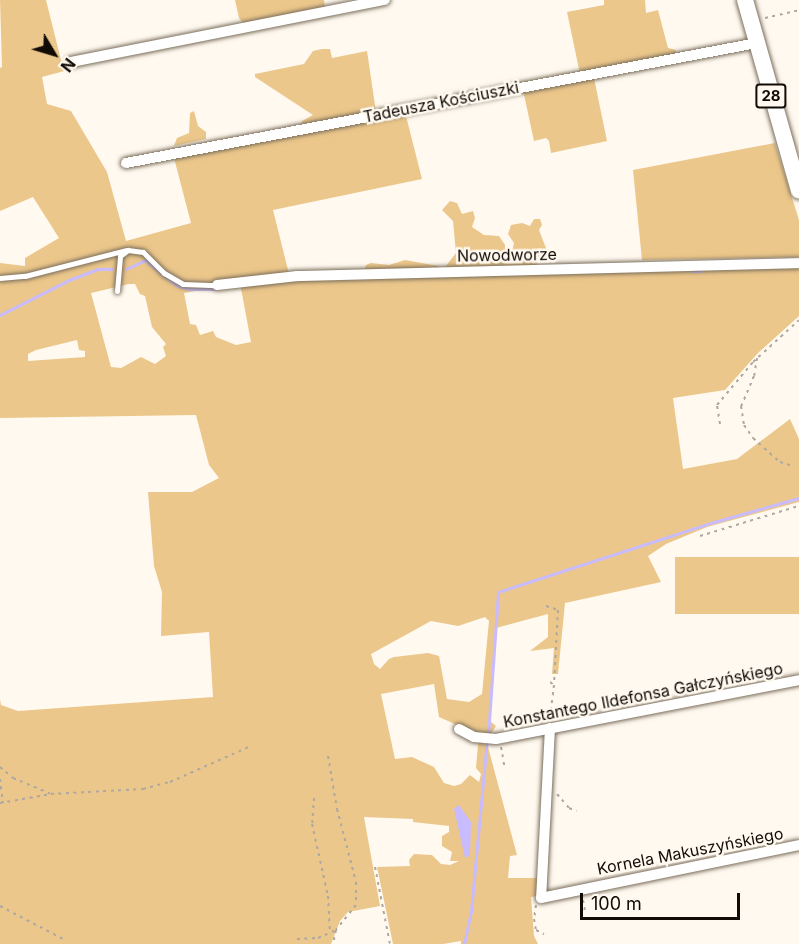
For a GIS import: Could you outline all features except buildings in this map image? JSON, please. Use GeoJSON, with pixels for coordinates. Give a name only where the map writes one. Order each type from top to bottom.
{"type":"FeatureCollection","features":[{"type":"Feature","properties":{"kind":"main road","name":"28"},"geometry":{"type":"LineString","coordinates":[[745,0],[799,190]]}},
{"type":"Feature","properties":{"kind":"street"},"geometry":{"type":"LineString","coordinates":[[71,62],[385,0]]}},
{"type":"Feature","properties":{"kind":"street","name":"Tadeusza Kościuszki"},"geometry":{"type":"LineString","coordinates":[[126,163],[757,43]]}},
{"type":"Feature","properties":{"kind":"street","name":"Nowodworze"},"geometry":{"type":"LineString","coordinates":[[217,285],[297,276],[799,263]]}},
{"type":"Feature","properties":{"kind":"street","name":"Konstantego Ildefonsa Gałczyńskiego"},"geometry":{"type":"LineString","coordinates":[[459,729],[474,737],[500,739],[799,680]]}},
{"type":"Feature","properties":{"kind":"street"},"geometry":{"type":"LineString","coordinates":[[541,898],[550,728]]}},
{"type":"Feature","properties":{"kind":"street","name":"Kornela Makuszyńskiego"},"geometry":{"type":"LineString","coordinates":[[541,898],[799,845]]}},
{"type":"Feature","properties":{"kind":"lane"},"geometry":{"type":"LineString","coordinates":[[117,291],[120,256],[128,250]]}},
{"type":"Feature","properties":{"kind":"lane"},"geometry":{"type":"LineString","coordinates":[[0,278],[24,276],[128,250],[143,252],[164,273],[183,284],[217,285]]}},
{"type":"Feature","properties":{"kind":"path"},"geometry":{"type":"LineString","coordinates":[[765,18],[799,10]]}},
{"type":"Feature","properties":{"kind":"path"},"geometry":{"type":"LineString","coordinates":[[720,424],[717,405],[757,358],[799,320]]}},
{"type":"Feature","properties":{"kind":"path"},"geometry":{"type":"LineString","coordinates":[[757,358],[754,376],[741,406],[744,425],[753,438],[780,462],[792,466]]}},
{"type":"Feature","properties":{"kind":"path"},"geometry":{"type":"LineString","coordinates":[[700,536],[799,506]]}},
{"type":"Feature","properties":{"kind":"path"},"geometry":{"type":"LineString","coordinates":[[546,606],[558,610],[550,728]]}},
{"type":"Feature","properties":{"kind":"path"},"geometry":{"type":"LineString","coordinates":[[550,682],[554,685]]}},
{"type":"Feature","properties":{"kind":"path"},"geometry":{"type":"LineString","coordinates":[[500,739],[505,769]]}},
{"type":"Feature","properties":{"kind":"path"},"geometry":{"type":"LineString","coordinates":[[0,779],[1,803],[51,794],[143,789],[170,782],[251,746]]}},
{"type":"Feature","properties":{"kind":"path"},"geometry":{"type":"LineString","coordinates":[[328,756],[337,809],[356,882],[356,904],[336,930],[333,944]]}},
{"type":"Feature","properties":{"kind":"path"},"geometry":{"type":"LineString","coordinates":[[0,767],[13,778],[51,794]]}},
{"type":"Feature","properties":{"kind":"path"},"geometry":{"type":"LineString","coordinates":[[556,790],[563,803],[576,811]]}},
{"type":"Feature","properties":{"kind":"path"},"geometry":{"type":"LineString","coordinates":[[314,798],[312,824],[328,896],[330,933]]}},
{"type":"Feature","properties":{"kind":"path"},"geometry":{"type":"LineString","coordinates":[[375,867],[390,944]]}},
{"type":"Feature","properties":{"kind":"path"},"geometry":{"type":"LineString","coordinates":[[541,898],[536,906],[534,919],[536,930],[544,934]]}},
{"type":"Feature","properties":{"kind":"path"},"geometry":{"type":"LineString","coordinates":[[0,906],[65,940]]}},
{"type":"Feature","properties":{"kind":"path"},"geometry":{"type":"LineString","coordinates":[[297,939],[318,938],[336,930]]}},
{"type":"Feature","properties":{"kind":"shaded area"},"geometry":{"type":"Polygon","coordinates":[[[0,0],[46,0],[62,64],[68,70],[42,77],[47,104],[71,111],[107,172],[126,241],[191,223],[174,158],[405,112],[422,179],[273,210],[289,274],[184,293],[190,324],[196,325],[200,335],[213,331],[216,337],[236,345],[251,342],[240,283],[364,271],[366,265],[371,263],[389,265],[405,260],[438,266],[442,271],[456,253],[453,221],[442,210],[450,201],[457,203],[462,214],[473,211],[475,218],[472,227],[484,235],[499,236],[505,245],[505,252],[512,252],[514,243],[508,234],[511,225],[522,223],[530,226],[534,219],[540,219],[542,225],[539,230],[549,256],[537,257],[538,267],[799,265],[799,316],[758,353],[725,390],[673,398],[683,469],[737,459],[790,419],[799,439],[799,502],[707,527],[666,544],[648,556],[661,582],[565,603],[558,674],[552,674],[554,648],[530,651],[548,637],[548,614],[496,628],[490,721],[496,726],[491,734],[482,736],[439,717],[434,684],[381,694],[395,759],[412,757],[434,767],[444,783],[454,786],[461,784],[470,775],[479,782],[481,774],[476,768],[478,744],[480,741],[488,747],[517,855],[510,856],[508,878],[538,878],[537,896],[531,897],[534,936],[538,944],[461,944],[461,941],[443,944],[393,944],[377,867],[410,866],[409,860],[414,854],[432,855],[441,864],[450,865],[459,861],[450,861],[452,852],[442,846],[442,836],[449,832],[449,826],[413,822],[413,819],[364,817],[380,906],[348,912],[340,921],[331,944],[0,944],[0,699],[1,705],[18,711],[213,697],[209,632],[161,636],[162,592],[154,566],[148,492],[192,492],[219,478],[209,465],[196,415],[0,418],[0,263],[25,266],[25,258],[59,238],[33,197],[0,211],[0,68],[2,67],[0,0]],[[135,284],[91,293],[111,367],[121,368],[141,357],[155,364],[166,356],[163,347],[166,344],[152,327],[145,296],[140,294],[135,284]],[[77,340],[28,354],[28,361],[85,357],[85,351],[79,350],[77,340]],[[485,617],[458,626],[431,621],[371,654],[374,664],[380,669],[394,657],[428,653],[439,656],[447,699],[469,702],[482,694],[489,621],[485,617]]]}},
{"type":"Feature","properties":{"kind":"shaded area"},"geometry":{"type":"Polygon","coordinates":[[[235,0],[324,0],[325,7],[244,24],[239,18],[235,0]]]}},
{"type":"Feature","properties":{"kind":"shaded area"},"geometry":{"type":"Polygon","coordinates":[[[604,0],[645,0],[646,13],[658,10],[668,48],[676,50],[676,54],[580,74],[567,12],[604,5],[604,0]]]}},
{"type":"Feature","properties":{"kind":"shaded area"},"geometry":{"type":"Polygon","coordinates":[[[330,49],[332,58],[367,51],[376,112],[301,124],[313,115],[255,77],[255,74],[304,64],[313,51],[330,49]]]}},
{"type":"Feature","properties":{"kind":"shaded area"},"geometry":{"type":"Polygon","coordinates":[[[594,78],[607,141],[551,153],[549,141],[546,138],[534,141],[523,90],[594,78]]]}},
{"type":"Feature","properties":{"kind":"shaded area"},"geometry":{"type":"Polygon","coordinates":[[[194,111],[198,126],[206,132],[206,139],[174,146],[177,138],[189,133],[190,113],[194,111]]]}},
{"type":"Feature","properties":{"kind":"shaded area"},"geometry":{"type":"Polygon","coordinates":[[[775,143],[799,220],[799,257],[642,260],[633,170],[775,143]]]}},
{"type":"Feature","properties":{"kind":"shaded area"},"geometry":{"type":"Polygon","coordinates":[[[675,557],[799,557],[799,614],[675,614],[675,557]]]}},
{"type":"Feature","properties":{"kind":"shaded area"},"geometry":{"type":"Polygon","coordinates":[[[459,805],[471,822],[470,856],[465,858],[454,809],[459,805]]]}},
{"type":"Feature","properties":{"kind":"waterway"},"geometry":{"type":"LineString","coordinates":[[126,269],[145,260],[176,285],[189,289],[215,289]]}},
{"type":"Feature","properties":{"kind":"waterway"},"geometry":{"type":"LineString","coordinates":[[0,315],[69,280],[97,269],[112,269]]}},
{"type":"Feature","properties":{"kind":"waterway"},"geometry":{"type":"LineString","coordinates":[[692,271],[701,271]]}},
{"type":"Feature","properties":{"kind":"waterway"},"geometry":{"type":"LineString","coordinates":[[488,736],[498,592],[714,522],[799,498]]}},
{"type":"Feature","properties":{"kind":"waterway"},"geometry":{"type":"LineString","coordinates":[[464,944],[471,911],[487,740]]}}]}
